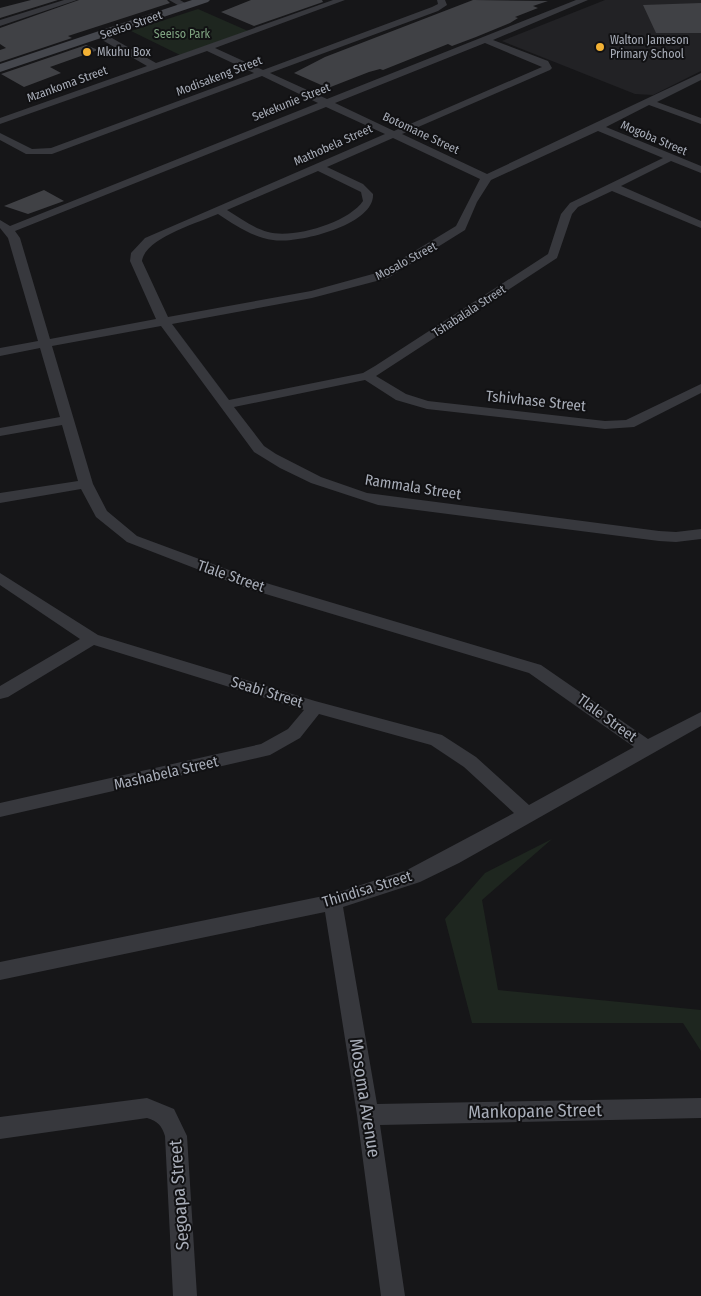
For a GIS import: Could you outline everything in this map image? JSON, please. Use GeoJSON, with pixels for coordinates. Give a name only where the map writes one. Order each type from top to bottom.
{"type":"FeatureCollection","features":[{"type":"Feature","properties":{"kind":"street"},"geometry":{"type":"LineString","coordinates":[[0,23],[73,0]]}},
{"type":"Feature","properties":{"kind":"street"},"geometry":{"type":"LineString","coordinates":[[173,0],[186,6]]}},
{"type":"Feature","properties":{"kind":"street","name":"Seeiso Street"},"geometry":{"type":"LineString","coordinates":[[0,68],[204,0]]}},
{"type":"Feature","properties":{"kind":"street","name":"Mzankoma Street"},"geometry":{"type":"LineString","coordinates":[[0,121],[341,0]]}},
{"type":"Feature","properties":{"kind":"street","name":"Modisakeng Street"},"geometry":{"type":"LineString","coordinates":[[0,136],[24,150],[45,153],[440,8],[442,5],[441,0]]}},
{"type":"Feature","properties":{"kind":"street"},"geometry":{"type":"LineString","coordinates":[[556,0],[570,5]]}},
{"type":"Feature","properties":{"kind":"street","name":"Sekekunie Street"},"geometry":{"type":"LineString","coordinates":[[4,226],[486,40],[584,0]]}},
{"type":"Feature","properties":{"kind":"street"},"geometry":{"type":"LineString","coordinates":[[100,35],[155,66]]}},
{"type":"Feature","properties":{"kind":"street","name":"Mathobela Street"},"geometry":{"type":"LineString","coordinates":[[163,320],[136,261],[137,253],[149,240],[548,68],[545,63],[486,40]]}},
{"type":"Feature","properties":{"kind":"street","name":"Botomane Street"},"geometry":{"type":"LineString","coordinates":[[209,48],[487,178]]}},
{"type":"Feature","properties":{"kind":"street"},"geometry":{"type":"LineString","coordinates":[[487,178],[598,127],[701,76]]}},
{"type":"Feature","properties":{"kind":"street"},"geometry":{"type":"LineString","coordinates":[[649,102],[701,121]]}},
{"type":"Feature","properties":{"kind":"street","name":"Mogoba Street"},"geometry":{"type":"LineString","coordinates":[[598,127],[701,170]]}},
{"type":"Feature","properties":{"kind":"street","name":"Tshabalala Street"},"geometry":{"type":"LineString","coordinates":[[227,404],[367,376],[396,360],[547,261],[556,250],[570,209],[580,202],[670,158]]}},
{"type":"Feature","properties":{"kind":"street"},"geometry":{"type":"LineString","coordinates":[[218,210],[254,230],[270,236],[288,237],[309,234],[330,227],[366,207],[369,200],[368,194],[362,187],[318,166]]}},
{"type":"Feature","properties":{"kind":"street","name":"Mosalo Street"},"geometry":{"type":"LineString","coordinates":[[0,352],[320,292],[384,275],[461,228],[476,195],[487,178]]}},
{"type":"Feature","properties":{"kind":"street"},"geometry":{"type":"LineString","coordinates":[[613,187],[701,225]]}},
{"type":"Feature","properties":{"kind":"street","name":"Tlale Street"},"geometry":{"type":"LineString","coordinates":[[4,226],[14,238],[65,420],[86,484],[101,514],[132,538],[182,560],[251,584],[535,669],[649,749]]}},
{"type":"Feature","properties":{"kind":"street","name":"Rammala Street"},"geometry":{"type":"LineString","coordinates":[[163,320],[252,440],[267,455],[359,496],[676,538],[701,534]]}},
{"type":"Feature","properties":{"kind":"street","name":"Tshivhase Street"},"geometry":{"type":"LineString","coordinates":[[367,376],[401,397],[427,405],[605,425],[629,424],[701,388]]}},
{"type":"Feature","properties":{"kind":"street"},"geometry":{"type":"LineString","coordinates":[[0,432],[65,420]]}},
{"type":"Feature","properties":{"kind":"street"},"geometry":{"type":"LineString","coordinates":[[0,498],[86,484]]}},
{"type":"Feature","properties":{"kind":"street","name":"Seabi Street"},"geometry":{"type":"LineString","coordinates":[[0,579],[92,639],[314,707],[436,740],[470,762],[527,814]]}},
{"type":"Feature","properties":{"kind":"street"},"geometry":{"type":"LineString","coordinates":[[2,693],[92,639]]}},
{"type":"Feature","properties":{"kind":"street","name":"Mashabela Street"},"geometry":{"type":"LineString","coordinates":[[0,810],[264,750],[285,742],[302,727],[314,707]]}},
{"type":"Feature","properties":{"kind":"street","name":"Thindisa Street"},"geometry":{"type":"LineString","coordinates":[[0,971],[333,902],[413,876],[452,857],[527,814],[649,749],[701,718]]}},
{"type":"Feature","properties":{"kind":"street","name":"Mosoma Avenue"},"geometry":{"type":"LineString","coordinates":[[333,902],[368,1115],[393,1296]]}},
{"type":"Feature","properties":{"kind":"street","name":"Segoapa Street"},"geometry":{"type":"LineString","coordinates":[[0,1128],[147,1108],[161,1111],[172,1120],[176,1136],[185,1296]]}},
{"type":"Feature","properties":{"kind":"street","name":"Mankopane Street"},"geometry":{"type":"LineString","coordinates":[[368,1115],[701,1108]]}},
{"type":"Feature","properties":{"kind":"shaded area","name":"Walton Jameson Primary School"},"geometry":{"type":"Polygon","coordinates":[[[605,0],[701,0],[701,71],[653,95],[635,94],[502,41],[605,0]]]}},
{"type":"Feature","properties":{"kind":"green space","name":"Seeiso Park"},"geometry":{"type":"Polygon","coordinates":[[[198,9],[248,31],[180,55],[131,31],[198,9]]]}},
{"type":"Feature","properties":{"kind":"green space"},"geometry":{"type":"Polygon","coordinates":[[[552,839],[482,900],[498,990],[701,1010],[701,1051],[683,1023],[472,1023],[445,919],[485,873],[552,839]]]}},
{"type":"Feature","properties":{"kind":"building"},"geometry":{"type":"Polygon","coordinates":[[[31,0],[58,0],[0,18],[0,8],[31,0]]]}},
{"type":"Feature","properties":{"kind":"building"},"geometry":{"type":"Polygon","coordinates":[[[79,0],[167,0],[170,3],[68,36],[72,38],[0,62],[0,50],[6,48],[0,44],[0,28],[79,0]]]}},
{"type":"Feature","properties":{"kind":"building"},"geometry":{"type":"Polygon","coordinates":[[[251,0],[322,0],[323,2],[254,26],[221,12],[251,0]]]}},
{"type":"Feature","properties":{"kind":"building"},"geometry":{"type":"Polygon","coordinates":[[[473,0],[548,1],[533,6],[538,8],[515,17],[518,18],[510,23],[476,37],[452,46],[448,44],[383,70],[369,72],[328,88],[294,73],[325,57],[473,0]]]}},
{"type":"Feature","properties":{"kind":"building"},"geometry":{"type":"Polygon","coordinates":[[[701,3],[701,33],[656,33],[643,5],[701,3]]]}},
{"type":"Feature","properties":{"kind":"building"},"geometry":{"type":"Polygon","coordinates":[[[86,45],[98,50],[50,67],[61,73],[24,87],[1,74],[86,45]]]}},
{"type":"Feature","properties":{"kind":"building"},"geometry":{"type":"Polygon","coordinates":[[[44,190],[64,201],[28,214],[4,206],[44,190]]]}},
{"type":"Feature","properties":{"kind":"place","name":"Walton Jameson Primary School"},"geometry":{"type":"Point","coordinates":[600,47]}},
{"type":"Feature","properties":{"kind":"place","name":"Mkuhu Box"},"geometry":{"type":"Point","coordinates":[87,52]}}]}
